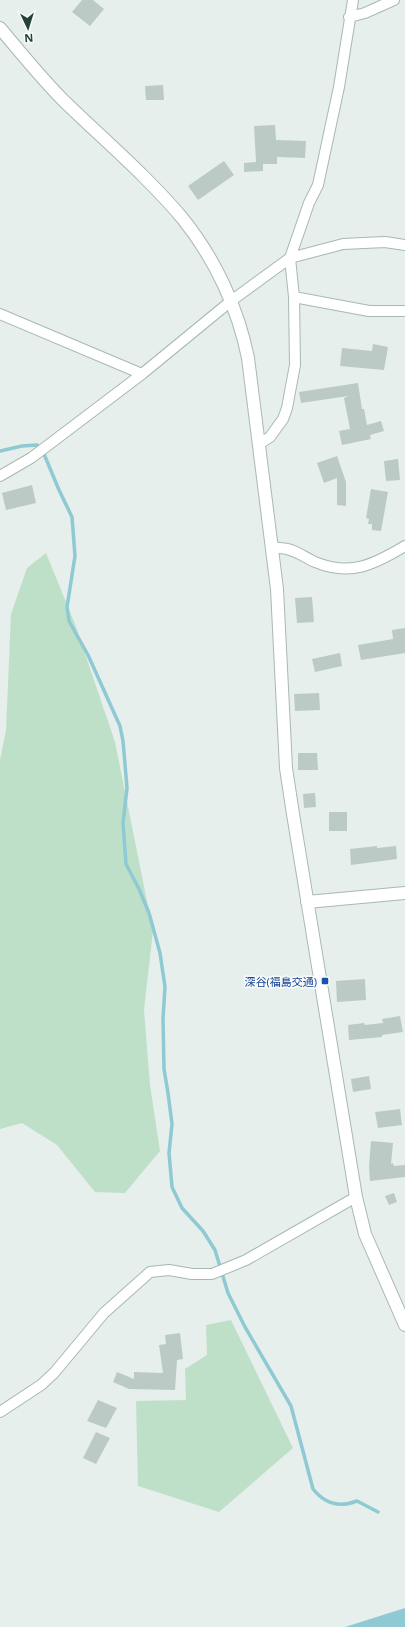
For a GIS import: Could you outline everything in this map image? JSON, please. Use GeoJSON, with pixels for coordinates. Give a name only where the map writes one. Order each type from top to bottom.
{"type":"FeatureCollection","features":[{"type":"Feature","properties":{"kind":"street"},"geometry":{"type":"LineString","coordinates":[[258,444],[270,437],[283,419],[287,408],[295,365],[294,297],[290,258],[318,185],[339,87],[353,0]]}},
{"type":"Feature","properties":{"kind":"street"},"geometry":{"type":"LineString","coordinates":[[350,17],[394,0]]}},
{"type":"Feature","properties":{"kind":"street"},"geometry":{"type":"LineString","coordinates":[[0,28],[32,67],[183,219],[214,266],[231,301],[245,345],[277,589],[286,768],[307,902],[356,1197],[365,1234],[381,1274],[405,1325]]}},
{"type":"Feature","properties":{"kind":"street"},"geometry":{"type":"LineString","coordinates":[[0,476],[31,458],[142,374],[231,301],[290,258],[343,244],[385,242],[405,245]]}},
{"type":"Feature","properties":{"kind":"street"},"geometry":{"type":"LineString","coordinates":[[294,297],[369,312],[405,311]]}},
{"type":"Feature","properties":{"kind":"street"},"geometry":{"type":"LineString","coordinates":[[0,314],[142,374]]}},
{"type":"Feature","properties":{"kind":"street"},"geometry":{"type":"LineString","coordinates":[[272,547],[288,549],[317,562],[337,568],[358,568],[383,559],[405,546]]}},
{"type":"Feature","properties":{"kind":"street"},"geometry":{"type":"LineString","coordinates":[[307,902],[405,893]]}},
{"type":"Feature","properties":{"kind":"street"},"geometry":{"type":"LineString","coordinates":[[0,1412],[41,1385],[54,1373],[104,1313],[150,1272],[169,1270],[192,1274],[212,1274],[246,1260],[356,1197]]}},
{"type":"Feature","properties":{"kind":"green space"},"geometry":{"type":"Polygon","coordinates":[[[46,553],[75,624],[115,742],[153,931],[144,1010],[150,1085],[160,1151],[125,1193],[95,1192],[57,1145],[22,1123],[0,1129],[0,760],[6,730],[11,614],[27,568],[46,553]]]}},
{"type":"Feature","properties":{"kind":"green space"},"geometry":{"type":"Polygon","coordinates":[[[231,1320],[293,1448],[219,1512],[138,1486],[136,1401],[186,1400],[185,1369],[207,1355],[206,1325],[231,1320]]]}},
{"type":"Feature","properties":{"kind":"water"},"geometry":{"type":"Polygon","coordinates":[[[405,1608],[405,1627],[345,1627],[405,1608]]]}},
{"type":"Feature","properties":{"kind":"building"},"geometry":{"type":"Polygon","coordinates":[[[82,0],[93,0],[104,9],[90,26],[72,12],[82,0]]]}},
{"type":"Feature","properties":{"kind":"building"},"geometry":{"type":"Polygon","coordinates":[[[163,85],[164,100],[146,100],[145,86],[163,85]]]}},
{"type":"Feature","properties":{"kind":"building"},"geometry":{"type":"Polygon","coordinates":[[[275,125],[276,140],[306,141],[305,158],[277,157],[277,164],[263,164],[263,171],[244,172],[244,163],[256,162],[254,126],[275,125]]]}},
{"type":"Feature","properties":{"kind":"building"},"geometry":{"type":"Polygon","coordinates":[[[224,161],[234,175],[198,200],[188,186],[224,161]]]}},
{"type":"Feature","properties":{"kind":"building"},"geometry":{"type":"Polygon","coordinates":[[[373,344],[388,347],[384,370],[340,366],[342,348],[372,351],[373,344]]]}},
{"type":"Feature","properties":{"kind":"building"},"geometry":{"type":"Polygon","coordinates":[[[358,383],[362,409],[364,409],[367,425],[381,421],[384,431],[370,435],[371,439],[342,445],[339,431],[350,429],[344,398],[348,396],[301,403],[299,392],[358,383]]]}},
{"type":"Feature","properties":{"kind":"building"},"geometry":{"type":"Polygon","coordinates":[[[337,456],[346,482],[346,506],[337,505],[337,478],[324,483],[317,463],[337,456]]]}},
{"type":"Feature","properties":{"kind":"building"},"geometry":{"type":"Polygon","coordinates":[[[398,459],[400,480],[386,481],[384,461],[398,459]]]}},
{"type":"Feature","properties":{"kind":"building"},"geometry":{"type":"Polygon","coordinates":[[[32,485],[36,503],[6,510],[2,493],[32,485]]]}},
{"type":"Feature","properties":{"kind":"building"},"geometry":{"type":"Polygon","coordinates":[[[371,489],[388,492],[381,531],[372,530],[372,524],[368,524],[369,519],[366,518],[371,489]]]}},
{"type":"Feature","properties":{"kind":"building"},"geometry":{"type":"Polygon","coordinates":[[[312,597],[314,622],[297,623],[295,598],[312,597]]]}},
{"type":"Feature","properties":{"kind":"building"},"geometry":{"type":"Polygon","coordinates":[[[405,628],[405,653],[361,660],[358,645],[393,639],[392,630],[405,628]]]}},
{"type":"Feature","properties":{"kind":"building"},"geometry":{"type":"Polygon","coordinates":[[[340,653],[342,666],[315,672],[312,659],[340,653]]]}},
{"type":"Feature","properties":{"kind":"building"},"geometry":{"type":"Polygon","coordinates":[[[319,693],[320,710],[295,711],[294,694],[319,693]]]}},
{"type":"Feature","properties":{"kind":"building"},"geometry":{"type":"Polygon","coordinates":[[[298,753],[317,753],[318,770],[298,770],[298,753]]]}},
{"type":"Feature","properties":{"kind":"building"},"geometry":{"type":"Polygon","coordinates":[[[315,793],[316,807],[304,808],[303,794],[315,793]]]}},
{"type":"Feature","properties":{"kind":"building"},"geometry":{"type":"Polygon","coordinates":[[[329,812],[347,812],[347,831],[329,831],[329,812]]]}},
{"type":"Feature","properties":{"kind":"building"},"geometry":{"type":"Polygon","coordinates":[[[377,846],[377,848],[396,846],[397,859],[351,865],[350,849],[377,846]]]}},
{"type":"Feature","properties":{"kind":"building"},"geometry":{"type":"Polygon","coordinates":[[[365,979],[366,1000],[337,1002],[336,981],[365,979]]]}},
{"type":"Feature","properties":{"kind":"building"},"geometry":{"type":"Polygon","coordinates":[[[400,1016],[403,1032],[382,1035],[382,1037],[349,1040],[348,1025],[383,1023],[382,1019],[400,1016]]]}},
{"type":"Feature","properties":{"kind":"building"},"geometry":{"type":"Polygon","coordinates":[[[369,1076],[371,1089],[353,1092],[351,1079],[369,1076]]]}},
{"type":"Feature","properties":{"kind":"building"},"geometry":{"type":"Polygon","coordinates":[[[400,1109],[402,1125],[378,1128],[375,1112],[400,1109]]]}},
{"type":"Feature","properties":{"kind":"building"},"geometry":{"type":"Polygon","coordinates":[[[371,1141],[393,1143],[391,1164],[393,1163],[394,1166],[405,1165],[405,1177],[370,1181],[369,1166],[371,1141]]]}},
{"type":"Feature","properties":{"kind":"building"},"geometry":{"type":"Polygon","coordinates":[[[394,1193],[397,1202],[389,1205],[385,1196],[394,1193]]]}},
{"type":"Feature","properties":{"kind":"building"},"geometry":{"type":"Polygon","coordinates":[[[180,1333],[183,1359],[177,1360],[175,1390],[129,1389],[113,1382],[117,1372],[134,1379],[134,1372],[163,1373],[159,1345],[166,1344],[165,1335],[180,1333]]]}},
{"type":"Feature","properties":{"kind":"building"},"geometry":{"type":"Polygon","coordinates":[[[98,1400],[117,1408],[106,1428],[87,1421],[98,1400]]]}},
{"type":"Feature","properties":{"kind":"building"},"geometry":{"type":"Polygon","coordinates":[[[96,1432],[110,1438],[96,1464],[83,1458],[96,1432]]]}},
{"type":"Feature","properties":{"kind":"waterway"},"geometry":{"type":"LineString","coordinates":[[0,451],[22,446],[37,445],[44,454],[72,517],[75,556],[67,607],[69,621],[88,655],[120,726],[123,741],[127,788],[123,823],[126,864],[149,913],[160,953],[165,987],[163,1018],[164,1069],[172,1124],[169,1153],[172,1187],[182,1208],[203,1231],[215,1250],[228,1293],[245,1327],[291,1406],[313,1489],[327,1501],[338,1504],[357,1501],[378,1512]]}},
{"type":"Feature","properties":{"kind":"place","name":"深谷(福島交通)"},"geometry":{"type":"Point","coordinates":[325,981]}}]}
